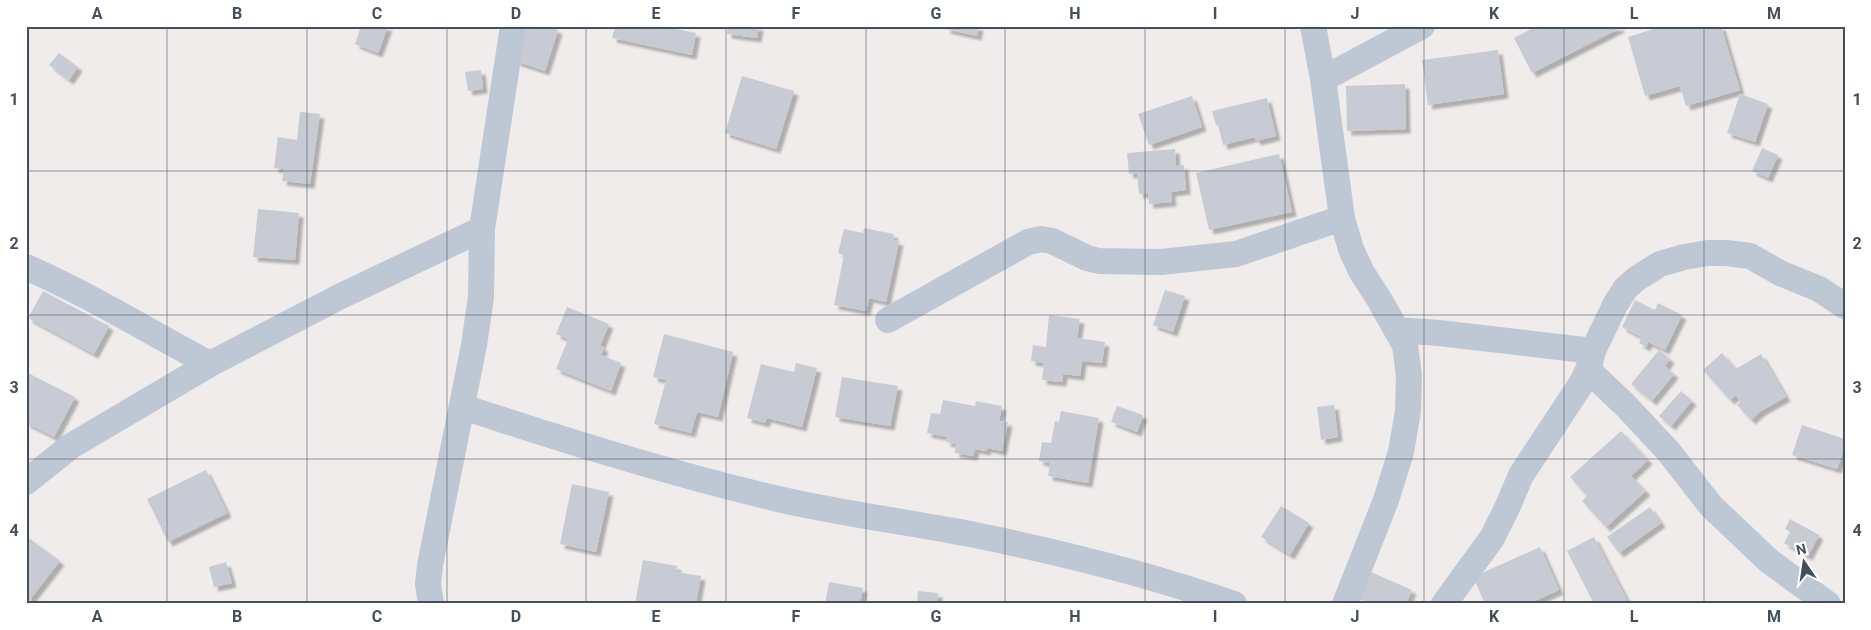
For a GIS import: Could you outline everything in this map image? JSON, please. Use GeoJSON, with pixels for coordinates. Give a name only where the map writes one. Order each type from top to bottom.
{"type":"FeatureCollection","features":[{"type":"Feature","properties":{"kind":"street"},"geometry":{"type":"LineString","coordinates":[[431,604],[428,584],[430,565],[463,407],[481,297],[482,229],[513,26]]}},
{"type":"Feature","properties":{"kind":"street"},"geometry":{"type":"LineString","coordinates":[[1313,26],[1323,79],[1342,218],[1350,249],[1405,345],[1410,376],[1408,411],[1401,452],[1386,500],[1345,604]]}},
{"type":"Feature","properties":{"kind":"street"},"geometry":{"type":"LineString","coordinates":[[1323,79],[1422,26]]}},
{"type":"Feature","properties":{"kind":"street"},"geometry":{"type":"LineString","coordinates":[[888,320],[1028,242],[1041,239],[1052,241],[1087,258],[1099,261],[1161,262],[1236,254],[1342,218]]}},
{"type":"Feature","properties":{"kind":"street"},"geometry":{"type":"LineString","coordinates":[[26,482],[71,446],[210,364],[341,296],[482,229]]}},
{"type":"Feature","properties":{"kind":"street"},"geometry":{"type":"LineString","coordinates":[[1444,604],[1492,538],[1521,474],[1564,411],[1591,361],[1615,304],[1625,289],[1636,279],[1660,264],[1684,257],[1708,253],[1727,253],[1750,256],[1780,273],[1819,289],[1845,306]]}},
{"type":"Feature","properties":{"kind":"street"},"geometry":{"type":"LineString","coordinates":[[26,267],[132,320],[210,364]]}},
{"type":"Feature","properties":{"kind":"street"},"geometry":{"type":"LineString","coordinates":[[1396,330],[1438,333],[1591,361],[1668,451],[1711,506],[1769,561],[1828,604]]}},
{"type":"Feature","properties":{"kind":"street"},"geometry":{"type":"LineString","coordinates":[[463,407],[524,427],[715,483],[779,499],[1061,553],[1173,583],[1234,604]]}},
{"type":"Feature","properties":{"kind":"building"},"geometry":{"type":"Polygon","coordinates":[[[361,26],[388,26],[378,53],[355,44],[361,26]]]}},
{"type":"Feature","properties":{"kind":"building"},"geometry":{"type":"Polygon","coordinates":[[[527,26],[548,26],[558,30],[545,71],[515,61],[527,26]]]}},
{"type":"Feature","properties":{"kind":"building"},"geometry":{"type":"Polygon","coordinates":[[[615,26],[662,26],[696,33],[692,55],[612,38],[615,26]]]}},
{"type":"Feature","properties":{"kind":"building"},"geometry":{"type":"Polygon","coordinates":[[[728,26],[759,26],[757,38],[727,34],[728,26]]]}},
{"type":"Feature","properties":{"kind":"building"},"geometry":{"type":"Polygon","coordinates":[[[946,26],[979,26],[977,36],[946,29],[946,26]]]}},
{"type":"Feature","properties":{"kind":"building"},"geometry":{"type":"Polygon","coordinates":[[[1537,26],[1619,26],[1620,28],[1532,73],[1514,38],[1537,26]]]}},
{"type":"Feature","properties":{"kind":"building"},"geometry":{"type":"Polygon","coordinates":[[[1663,26],[1721,26],[1740,90],[1686,106],[1680,86],[1645,96],[1628,37],[1663,26]]]}},
{"type":"Feature","properties":{"kind":"building"},"geometry":{"type":"Polygon","coordinates":[[[1498,50],[1504,94],[1428,105],[1422,60],[1498,50]]]}},
{"type":"Feature","properties":{"kind":"building"},"geometry":{"type":"Polygon","coordinates":[[[59,53],[78,67],[69,80],[49,65],[59,53]]]}},
{"type":"Feature","properties":{"kind":"building"},"geometry":{"type":"Polygon","coordinates":[[[481,70],[483,89],[468,91],[465,72],[481,70]]]}},
{"type":"Feature","properties":{"kind":"building"},"geometry":{"type":"Polygon","coordinates":[[[742,76],[794,91],[776,149],[725,133],[742,76]]]}},
{"type":"Feature","properties":{"kind":"building"},"geometry":{"type":"Polygon","coordinates":[[[1405,84],[1406,129],[1347,131],[1346,86],[1405,84]]]}},
{"type":"Feature","properties":{"kind":"building"},"geometry":{"type":"Polygon","coordinates":[[[1740,94],[1768,104],[1755,142],[1727,133],[1740,94]]]}},
{"type":"Feature","properties":{"kind":"building"},"geometry":{"type":"Polygon","coordinates":[[[1192,96],[1202,127],[1149,145],[1138,114],[1192,96]]]}},
{"type":"Feature","properties":{"kind":"building"},"geometry":{"type":"Polygon","coordinates":[[[1267,98],[1276,136],[1256,141],[1255,137],[1223,145],[1212,111],[1267,98]]]}},
{"type":"Feature","properties":{"kind":"building"},"geometry":{"type":"Polygon","coordinates":[[[300,112],[320,114],[310,184],[282,181],[284,169],[274,168],[278,137],[297,140],[300,112]]]}},
{"type":"Feature","properties":{"kind":"building"},"geometry":{"type":"Polygon","coordinates":[[[1762,148],[1778,155],[1768,178],[1752,171],[1762,148]]]}},
{"type":"Feature","properties":{"kind":"building"},"geometry":{"type":"Polygon","coordinates":[[[1175,149],[1176,166],[1184,165],[1186,190],[1171,192],[1172,202],[1149,204],[1148,193],[1139,194],[1137,173],[1129,174],[1127,153],[1175,149]]]}},
{"type":"Feature","properties":{"kind":"building"},"geometry":{"type":"Polygon","coordinates":[[[1279,154],[1292,212],[1209,230],[1196,173],[1279,154]]]}},
{"type":"Feature","properties":{"kind":"building"},"geometry":{"type":"Polygon","coordinates":[[[258,209],[299,213],[295,260],[253,257],[258,209]]]}},
{"type":"Feature","properties":{"kind":"building"},"geometry":{"type":"Polygon","coordinates":[[[864,228],[894,234],[893,240],[899,241],[886,302],[869,298],[866,311],[834,305],[844,255],[838,253],[844,229],[863,233],[864,228]]]}},
{"type":"Feature","properties":{"kind":"building"},"geometry":{"type":"Polygon","coordinates":[[[1165,290],[1185,296],[1173,332],[1153,325],[1165,290]]]}},
{"type":"Feature","properties":{"kind":"building"},"geometry":{"type":"Polygon","coordinates":[[[43,291],[109,326],[94,354],[28,318],[43,291]]]}},
{"type":"Feature","properties":{"kind":"building"},"geometry":{"type":"Polygon","coordinates":[[[1635,300],[1655,310],[1658,303],[1682,315],[1665,350],[1648,342],[1646,347],[1639,343],[1646,329],[1641,337],[1622,327],[1635,300]]]}},
{"type":"Feature","properties":{"kind":"building"},"geometry":{"type":"Polygon","coordinates":[[[567,307],[609,324],[600,346],[604,347],[601,355],[621,363],[611,391],[556,369],[568,339],[556,334],[567,307]]]}},
{"type":"Feature","properties":{"kind":"building"},"geometry":{"type":"Polygon","coordinates":[[[1049,315],[1080,319],[1077,338],[1105,342],[1102,363],[1082,361],[1080,376],[1063,374],[1062,382],[1042,380],[1044,363],[1031,361],[1033,345],[1046,347],[1049,315]]]}},
{"type":"Feature","properties":{"kind":"building"},"geometry":{"type":"Polygon","coordinates":[[[664,334],[733,352],[718,417],[697,412],[691,433],[654,424],[666,380],[653,377],[664,334]]]}},
{"type":"Feature","properties":{"kind":"building"},"geometry":{"type":"Polygon","coordinates":[[[1659,350],[1670,359],[1665,366],[1674,374],[1652,401],[1631,384],[1659,350]]]}},
{"type":"Feature","properties":{"kind":"building"},"geometry":{"type":"Polygon","coordinates":[[[1722,353],[1736,369],[1761,354],[1786,397],[1761,411],[1751,420],[1737,405],[1740,402],[1736,395],[1730,400],[1703,370],[1722,353]]]}},
{"type":"Feature","properties":{"kind":"building"},"geometry":{"type":"Polygon","coordinates":[[[796,363],[817,368],[802,427],[767,418],[765,423],[747,418],[761,364],[794,372],[796,363]]]}},
{"type":"Feature","properties":{"kind":"building"},"geometry":{"type":"Polygon","coordinates":[[[26,372],[75,397],[54,437],[26,423],[26,372]]]}},
{"type":"Feature","properties":{"kind":"building"},"geometry":{"type":"Polygon","coordinates":[[[842,377],[898,386],[890,426],[835,417],[842,377]]]}},
{"type":"Feature","properties":{"kind":"building"},"geometry":{"type":"Polygon","coordinates":[[[1681,391],[1692,401],[1671,426],[1659,416],[1681,391]]]}},
{"type":"Feature","properties":{"kind":"building"},"geometry":{"type":"Polygon","coordinates":[[[943,400],[975,406],[976,401],[1002,406],[999,421],[1008,422],[1002,451],[987,448],[986,451],[975,449],[973,456],[955,453],[956,444],[946,442],[947,437],[927,433],[931,413],[940,414],[943,400]]]}},
{"type":"Feature","properties":{"kind":"building"},"geometry":{"type":"Polygon","coordinates":[[[1334,405],[1338,437],[1321,440],[1317,407],[1334,405]]]}},
{"type":"Feature","properties":{"kind":"building"},"geometry":{"type":"Polygon","coordinates":[[[1117,406],[1143,415],[1137,432],[1111,422],[1117,406]]]}},
{"type":"Feature","properties":{"kind":"building"},"geometry":{"type":"Polygon","coordinates":[[[1061,411],[1099,418],[1088,483],[1048,476],[1050,463],[1039,461],[1042,442],[1051,443],[1055,421],[1059,422],[1061,411]]]}},
{"type":"Feature","properties":{"kind":"building"},"geometry":{"type":"Polygon","coordinates":[[[1802,425],[1845,439],[1845,446],[1837,469],[1792,455],[1802,425]]]}},
{"type":"Feature","properties":{"kind":"building"},"geometry":{"type":"Polygon","coordinates":[[[1621,431],[1648,460],[1631,476],[1646,491],[1606,527],[1582,501],[1587,496],[1570,477],[1621,431]]]}},
{"type":"Feature","properties":{"kind":"building"},"geometry":{"type":"Polygon","coordinates":[[[206,470],[227,513],[168,542],[147,499],[206,470]]]}},
{"type":"Feature","properties":{"kind":"building"},"geometry":{"type":"Polygon","coordinates":[[[572,484],[609,492],[596,552],[560,544],[572,484]]]}},
{"type":"Feature","properties":{"kind":"building"},"geometry":{"type":"Polygon","coordinates":[[[1281,506],[1309,523],[1290,555],[1261,537],[1281,506]]]}},
{"type":"Feature","properties":{"kind":"building"},"geometry":{"type":"Polygon","coordinates":[[[1650,507],[1661,523],[1619,553],[1607,537],[1650,507]]]}},
{"type":"Feature","properties":{"kind":"building"},"geometry":{"type":"Polygon","coordinates":[[[1790,519],[1819,535],[1808,556],[1784,543],[1790,532],[1785,529],[1790,519]]]}},
{"type":"Feature","properties":{"kind":"building"},"geometry":{"type":"Polygon","coordinates":[[[26,536],[60,561],[28,602],[26,600],[26,536]]]}},
{"type":"Feature","properties":{"kind":"building"},"geometry":{"type":"Polygon","coordinates":[[[1594,537],[1629,604],[1594,604],[1567,551],[1594,537]]]}},
{"type":"Feature","properties":{"kind":"building"},"geometry":{"type":"Polygon","coordinates":[[[1540,547],[1559,590],[1528,604],[1485,604],[1473,577],[1540,547]]]}},
{"type":"Feature","properties":{"kind":"building"},"geometry":{"type":"Polygon","coordinates":[[[643,560],[677,566],[676,572],[701,576],[696,604],[635,604],[643,560]]]}},
{"type":"Feature","properties":{"kind":"building"},"geometry":{"type":"Polygon","coordinates":[[[226,562],[232,583],[214,587],[209,567],[226,562]]]}},
{"type":"Feature","properties":{"kind":"building"},"geometry":{"type":"Polygon","coordinates":[[[1371,572],[1412,590],[1406,604],[1371,604],[1359,599],[1371,572]]]}},
{"type":"Feature","properties":{"kind":"building"},"geometry":{"type":"Polygon","coordinates":[[[829,582],[863,588],[860,604],[825,604],[829,582]]]}},
{"type":"Feature","properties":{"kind":"building"},"geometry":{"type":"Polygon","coordinates":[[[918,591],[938,593],[937,604],[917,604],[918,591]]]}}]}
